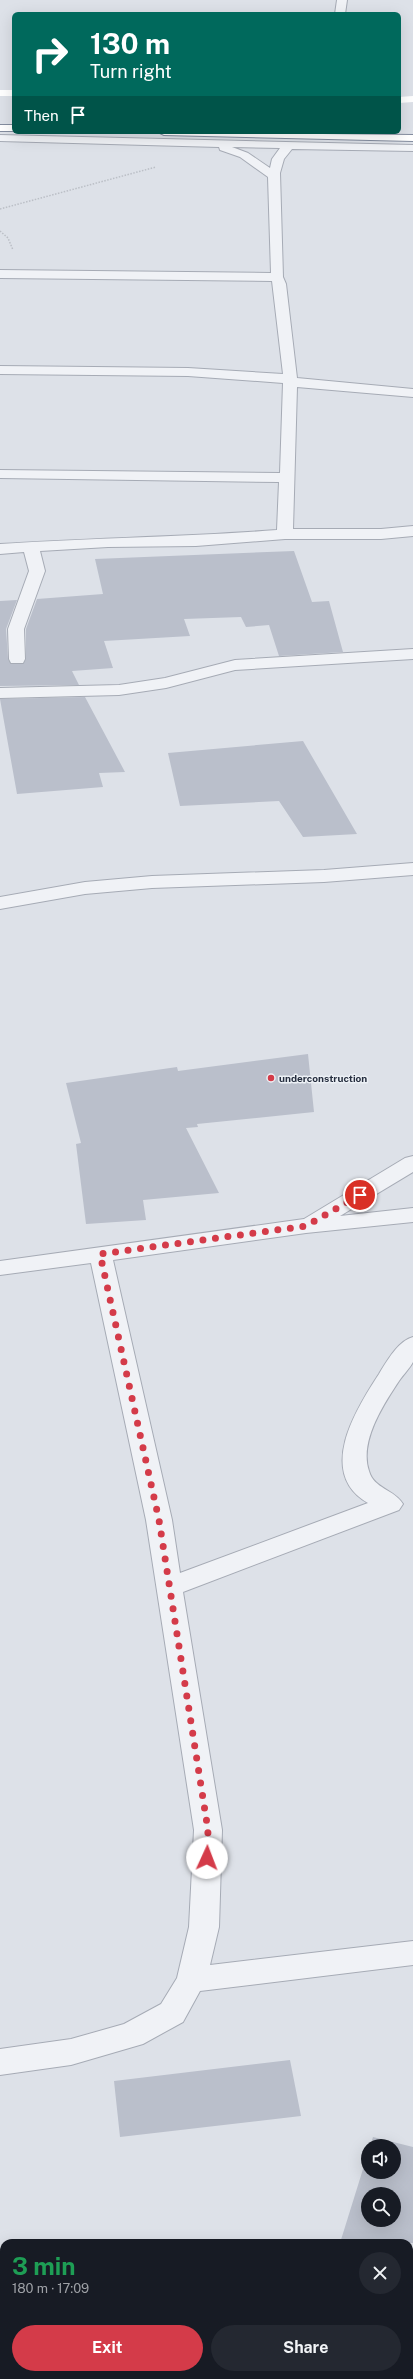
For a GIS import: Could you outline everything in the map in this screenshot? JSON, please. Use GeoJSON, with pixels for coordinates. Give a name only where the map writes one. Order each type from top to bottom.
{"type":"FeatureCollection","features":[{"type":"Feature","properties":{"kind":"main road"},"geometry":{"type":"LineString","coordinates":[[0,93],[12,93]]}},
{"type":"Feature","properties":{"kind":"main road"},"geometry":{"type":"LineString","coordinates":[[401,100],[413,99]]}},
{"type":"Feature","properties":{"kind":"main road"},"geometry":{"type":"LineString","coordinates":[[0,128],[12,128]]}},
{"type":"Feature","properties":{"kind":"main road"},"geometry":{"type":"LineString","coordinates":[[247,134],[413,138]]}},
{"type":"Feature","properties":{"kind":"street"},"geometry":{"type":"LineString","coordinates":[[340,12],[342,0]]}},
{"type":"Feature","properties":{"kind":"street"},"geometry":{"type":"LineString","coordinates":[[0,138],[413,148]]}},
{"type":"Feature","properties":{"kind":"street"},"geometry":{"type":"LineString","coordinates":[[206,143],[244,155],[274,176]]}},
{"type":"Feature","properties":{"kind":"street"},"geometry":{"type":"LineString","coordinates":[[285,534],[285,478],[290,381],[280,284],[277,277],[274,176],[278,159],[289,145]]}},
{"type":"Feature","properties":{"kind":"street"},"geometry":{"type":"LineString","coordinates":[[0,274],[277,277]]}},
{"type":"Feature","properties":{"kind":"street"},"geometry":{"type":"LineString","coordinates":[[0,370],[188,372],[413,394]]}},
{"type":"Feature","properties":{"kind":"street"},"geometry":{"type":"LineString","coordinates":[[0,474],[91,477],[285,478]]}},
{"type":"Feature","properties":{"kind":"street"},"geometry":{"type":"LineString","coordinates":[[0,549],[108,542],[196,541],[285,534],[382,534],[413,531]]}},
{"type":"Feature","properties":{"kind":"street"},"geometry":{"type":"LineString","coordinates":[[17,658],[16,629],[37,571],[31,547]]}},
{"type":"Feature","properties":{"kind":"street"},"geometry":{"type":"LineString","coordinates":[[0,693],[119,690],[166,683],[235,665],[413,654]]}},
{"type":"Feature","properties":{"kind":"street"},"geometry":{"type":"LineString","coordinates":[[0,903],[85,888],[152,882],[324,876],[413,869]]}},
{"type":"Feature","properties":{"kind":"street"},"geometry":{"type":"LineString","coordinates":[[306,1226],[413,1163]]}},
{"type":"Feature","properties":{"kind":"street"},"geometry":{"type":"LineString","coordinates":[[0,1268],[306,1226],[413,1216]]}},
{"type":"Feature","properties":{"kind":"street"},"geometry":{"type":"LineString","coordinates":[[0,2062],[71,2052],[132,2035],[172,2013],[191,1980],[204,1927],[208,1830],[159,1520],[100,1254]]}},
{"type":"Feature","properties":{"kind":"street"},"geometry":{"type":"LineString","coordinates":[[169,1587],[390,1504],[364,1488],[357,1472],[354,1451],[376,1396],[413,1345]]}},
{"type":"Feature","properties":{"kind":"street"},"geometry":{"type":"LineString","coordinates":[[191,1980],[413,1953]]}},
{"type":"Feature","properties":{"kind":"path"},"geometry":{"type":"LineString","coordinates":[[0,209],[163,166]]}},
{"type":"Feature","properties":{"kind":"building"},"geometry":{"type":"Polygon","coordinates":[[[294,551],[312,602],[329,601],[343,652],[279,656],[269,625],[246,627],[241,617],[184,619],[190,636],[104,641],[113,668],[72,671],[79,685],[0,686],[0,601],[17,600],[6,629],[8,659],[11,664],[23,664],[26,659],[26,629],[37,599],[103,594],[95,559],[294,551]]]}},
{"type":"Feature","properties":{"kind":"building"},"geometry":{"type":"Polygon","coordinates":[[[85,697],[125,772],[99,773],[103,787],[17,794],[0,699],[85,697]]]}},
{"type":"Feature","properties":{"kind":"building"},"geometry":{"type":"Polygon","coordinates":[[[303,741],[357,834],[303,837],[279,801],[180,806],[168,753],[303,741]]]}},
{"type":"Feature","properties":{"kind":"building"},"geometry":{"type":"Polygon","coordinates":[[[308,1054],[314,1112],[197,1124],[198,1127],[186,1128],[219,1193],[143,1200],[146,1220],[86,1224],[76,1144],[81,1143],[66,1083],[177,1067],[178,1071],[308,1054]]]}},
{"type":"Feature","properties":{"kind":"building"},"geometry":{"type":"Polygon","coordinates":[[[290,2060],[301,2116],[120,2137],[114,2081],[290,2060]]]}},
{"type":"Feature","properties":{"kind":"building"},"geometry":{"type":"Polygon","coordinates":[[[401,2144],[413,2147],[413,2239],[341,2239],[361,2176],[361,2179],[401,2179],[401,2144]]]}},
{"type":"Feature","properties":{"kind":"place","name":"underconstruction"},"geometry":{"type":"Point","coordinates":[271,1078]}},
{"type":"Feature","properties":{"kind":"route"},"geometry":{"type":"LineString","coordinates":[[207,1858],[208,1830],[159,1520],[100,1254],[306,1226],[360,1195]]}}]}
